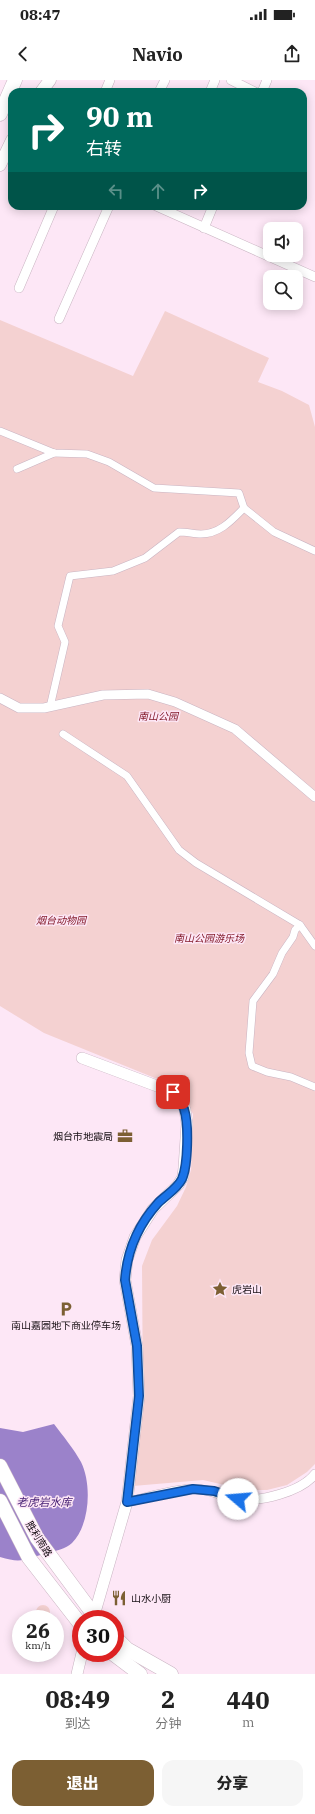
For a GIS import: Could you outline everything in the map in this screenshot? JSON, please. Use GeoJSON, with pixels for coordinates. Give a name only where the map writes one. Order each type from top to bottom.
{"type":"FeatureCollection","features":[{"type":"Feature","properties":{"kind":"main road"},"geometry":{"type":"LineString","coordinates":[[0,114],[8,96]]}},
{"type":"Feature","properties":{"kind":"main road"},"geometry":{"type":"LineString","coordinates":[[0,165],[8,148]]}},
{"type":"Feature","properties":{"kind":"main road","name":"胜利南路"},"geometry":{"type":"LineString","coordinates":[[0,1466],[37,1538],[88,1610]]}},
{"type":"Feature","properties":{"kind":"main road","name":"胜利南路"},"geometry":{"type":"LineString","coordinates":[[0,1501],[29,1558],[72,1614]]}},
{"type":"Feature","properties":{"kind":"main road"},"geometry":{"type":"LineString","coordinates":[[124,1646],[172,1674]]}},
{"type":"Feature","properties":{"kind":"main road"},"geometry":{"type":"LineString","coordinates":[[124,1662],[140,1674]]}},
{"type":"Feature","properties":{"kind":"street"},"geometry":{"type":"LineString","coordinates":[[231,80],[248,88]]}},
{"type":"Feature","properties":{"kind":"street"},"geometry":{"type":"LineString","coordinates":[[19,288],[52,210]]}},
{"type":"Feature","properties":{"kind":"street"},"geometry":{"type":"LineString","coordinates":[[59,319],[106,210]]}},
{"type":"Feature","properties":{"kind":"street"},"geometry":{"type":"LineString","coordinates":[[166,210],[315,277]]}},
{"type":"Feature","properties":{"kind":"street"},"geometry":{"type":"LineString","coordinates":[[204,228],[211,210]]}},
{"type":"Feature","properties":{"kind":"street"},"geometry":{"type":"LineString","coordinates":[[0,431],[54,453],[87,454],[109,462],[154,488],[239,493],[244,508],[274,532],[315,551]]}},
{"type":"Feature","properties":{"kind":"street"},"geometry":{"type":"LineString","coordinates":[[17,469],[54,453]]}},
{"type":"Feature","properties":{"kind":"street"},"geometry":{"type":"LineString","coordinates":[[50,707],[65,642],[58,626],[70,576],[113,572],[145,558],[179,532],[201,534],[217,531],[230,522],[244,508]]}},
{"type":"Feature","properties":{"kind":"street"},"geometry":{"type":"LineString","coordinates":[[0,698],[19,708],[50,707],[103,695],[148,694],[175,702],[235,729],[315,797]]}},
{"type":"Feature","properties":{"kind":"street"},"geometry":{"type":"LineString","coordinates":[[63,734],[127,776],[179,850],[196,863],[300,926],[315,946]]}},
{"type":"Feature","properties":{"kind":"street"},"geometry":{"type":"LineString","coordinates":[[300,926],[295,930],[293,937],[282,953],[273,974],[253,1001],[249,1053],[252,1066],[267,1072],[291,1077],[315,1087]]}},
{"type":"Feature","properties":{"kind":"street"},"geometry":{"type":"LineString","coordinates":[[82,1058],[173,1092],[181,1099],[185,1110],[187,1124],[182,1177],[178,1185],[153,1209],[135,1236],[127,1260],[125,1280],[137,1346],[139,1396],[127,1502],[94,1610]]}},
{"type":"Feature","properties":{"kind":"street"},"geometry":{"type":"LineString","coordinates":[[127,1502],[193,1489],[214,1491],[238,1499],[273,1496],[290,1491],[311,1479],[315,1474]]}},
{"type":"Feature","properties":{"kind":"street"},"geometry":{"type":"LineString","coordinates":[[77,1674],[80,1662]]}},
{"type":"Feature","properties":{"kind":"green space","name":"南山公园"},"geometry":{"type":"Polygon","coordinates":[[[165,311],[269,358],[258,382],[282,391],[309,405],[315,427],[315,1464],[307,1472],[287,1485],[267,1490],[246,1490],[203,1480],[133,1486],[143,1407],[142,1266],[152,1240],[177,1206],[186,1187],[191,1170],[193,1114],[177,1087],[44,1033],[0,1006],[0,320],[133,376],[165,311]]]}},
{"type":"Feature","properties":{"kind":"green space"},"geometry":{"type":"Polygon","coordinates":[[[43,1605],[49,1609],[37,1610],[38,1607],[43,1605]]]}},
{"type":"Feature","properties":{"kind":"water","name":"老虎岩水库"},"geometry":{"type":"Polygon","coordinates":[[[54,1424],[75,1452],[85,1471],[88,1493],[86,1515],[83,1526],[72,1543],[64,1548],[24,1560],[14,1560],[0,1557],[0,1428],[23,1432],[54,1424]]]}},
{"type":"Feature","properties":{"kind":"place","name":"烟台市地震局"},"geometry":{"type":"Point","coordinates":[125,1136]}},
{"type":"Feature","properties":{"kind":"place","name":"虎岩山"},"geometry":{"type":"Point","coordinates":[220,1289]}},
{"type":"Feature","properties":{"kind":"place","name":"南山嘉园地下商业停车场"},"geometry":{"type":"Point","coordinates":[66,1309]}},
{"type":"Feature","properties":{"kind":"place","name":"山水小厨"},"geometry":{"type":"Point","coordinates":[119,1598]}},
{"type":"Feature","properties":{"kind":"route"},"geometry":{"type":"LineString","coordinates":[[173,1092],[181,1099],[185,1110],[187,1124],[182,1177],[178,1185],[153,1209],[135,1236],[127,1260],[125,1280],[137,1346],[139,1396],[127,1502],[193,1489],[214,1491],[238,1499]]}},
{"type":"Feature","properties":{"kind":"park label","name":"烟台动物园"},"geometry":{"type":"Point","coordinates":[61,920]}},
{"type":"Feature","properties":{"kind":"park label","name":"南山公园游乐场"},"geometry":{"type":"Point","coordinates":[209,938]}}]}
